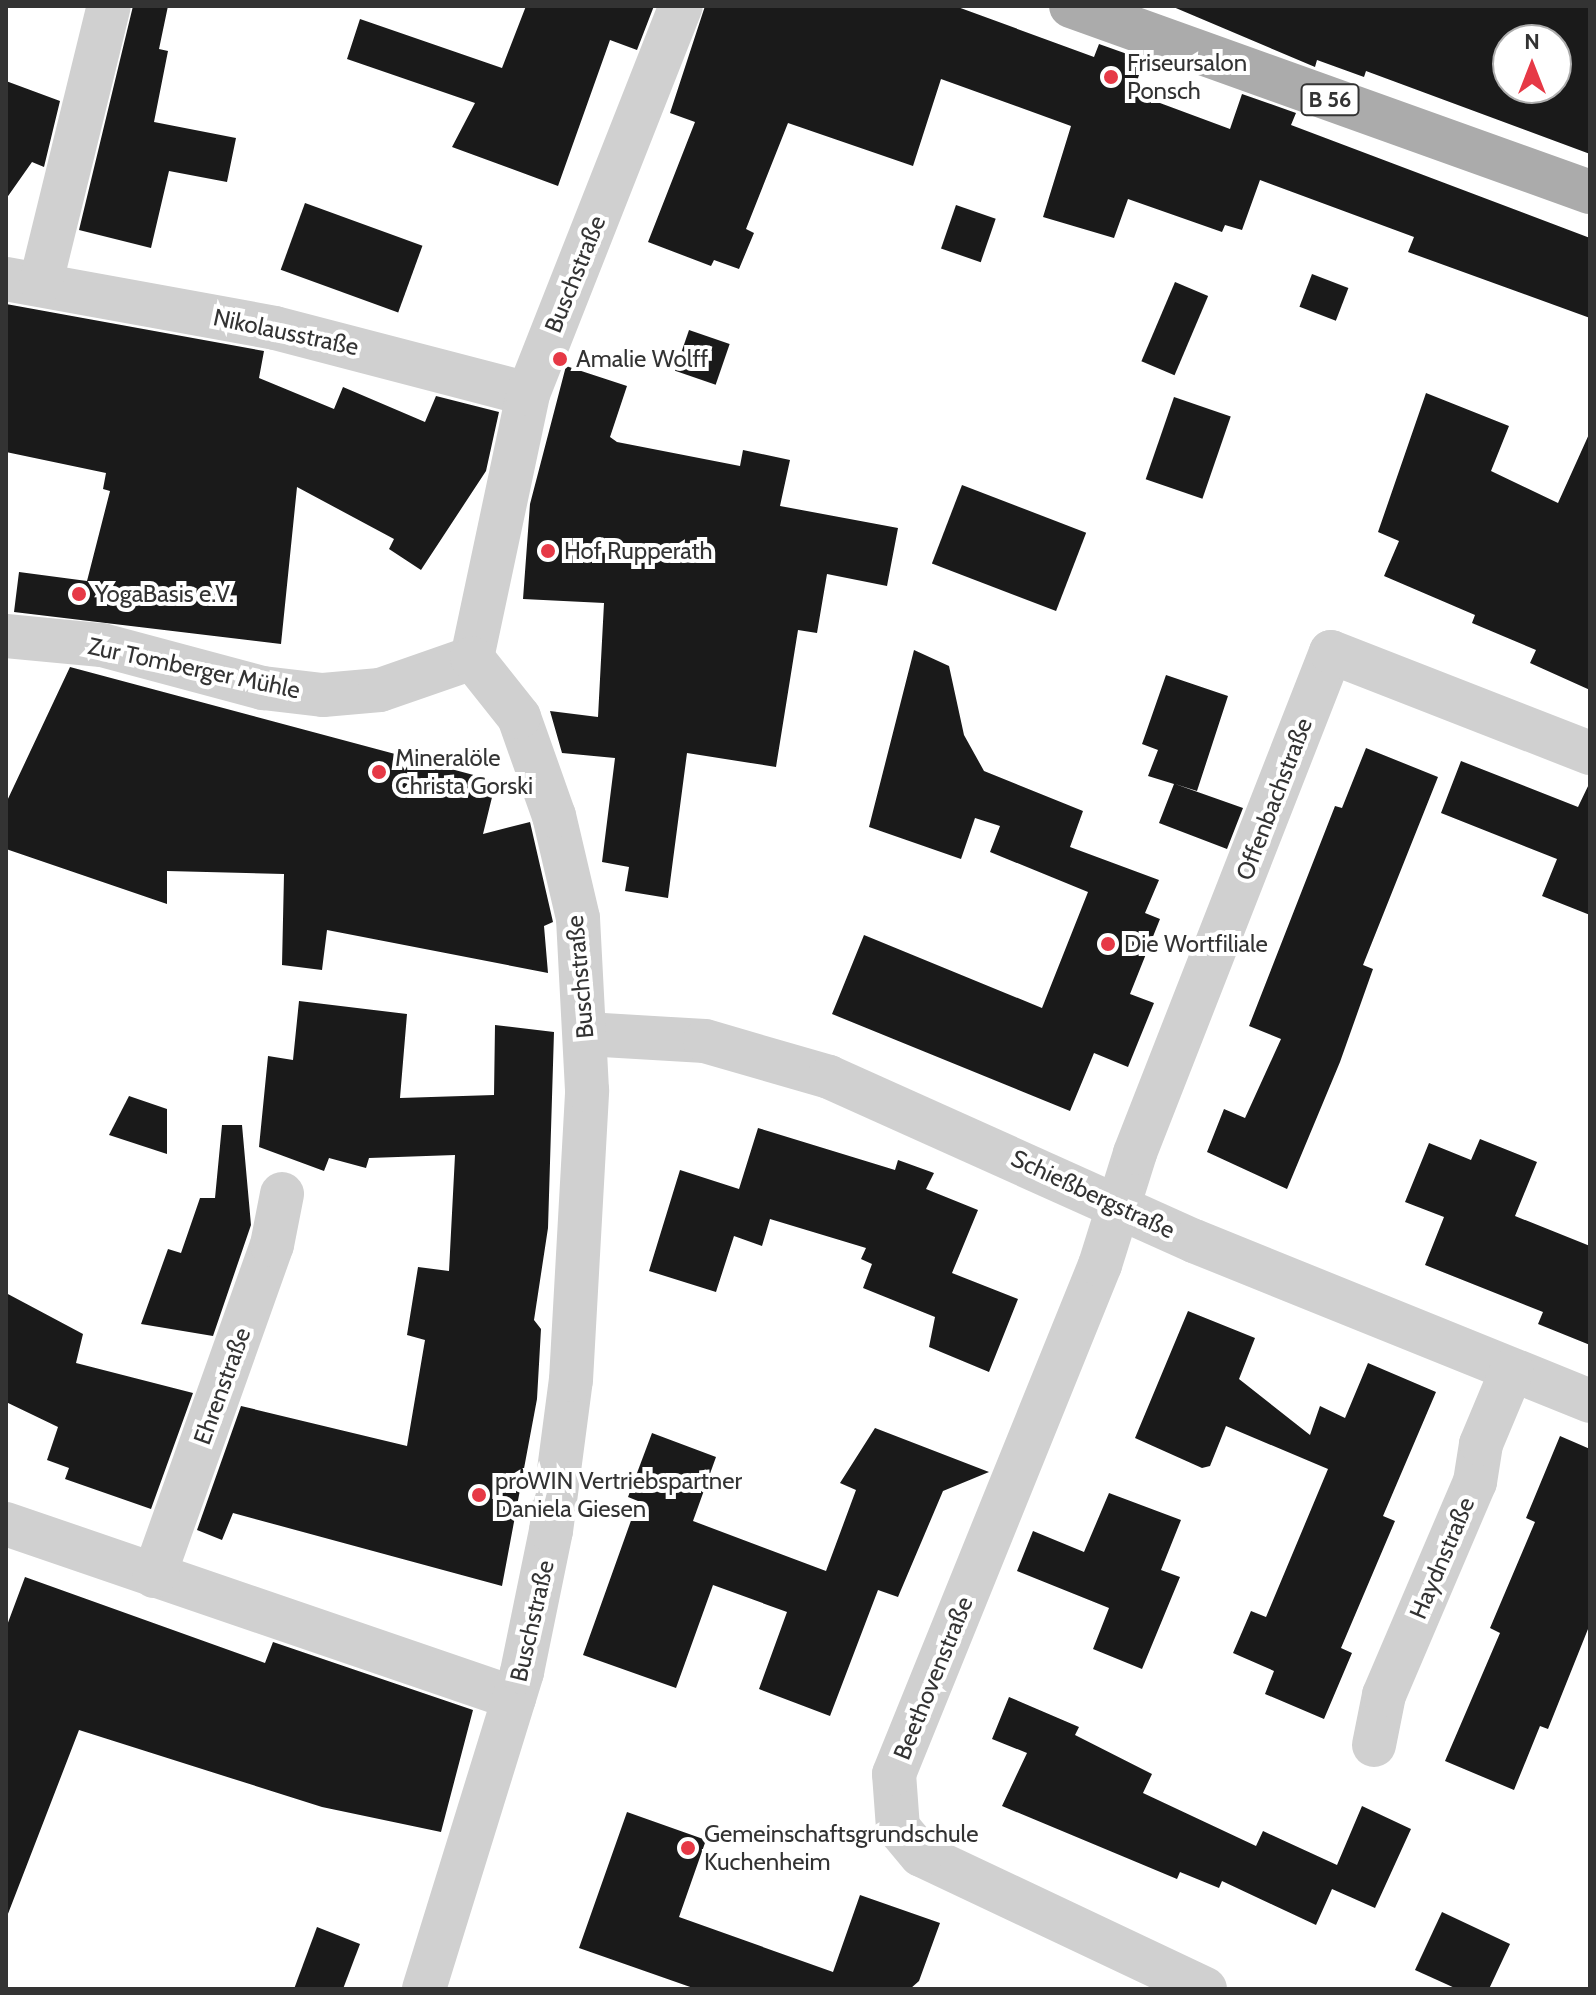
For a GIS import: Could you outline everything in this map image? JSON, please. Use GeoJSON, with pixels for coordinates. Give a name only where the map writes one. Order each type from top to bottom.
{"type":"FeatureCollection","features":[{"type":"Feature","properties":{"kind":"main road","name":"B 56"},"geometry":{"type":"LineString","coordinates":[[1071,6],[1590,192]]}},
{"type":"Feature","properties":{"kind":"street","name":"Nikolausstraße"},"geometry":{"type":"LineString","coordinates":[[109,6],[24,280],[275,328],[528,394]]}},
{"type":"Feature","properties":{"kind":"street","name":"Buschstraße"},"geometry":{"type":"LineString","coordinates":[[424,1989],[514,1698],[551,1531],[571,1380],[586,1034],[578,918],[554,816],[519,717],[472,658],[528,394],[681,6]]}},
{"type":"Feature","properties":{"kind":"street","name":"Zur Tomberger Mühle"},"geometry":{"type":"LineString","coordinates":[[6,636],[102,645],[263,688],[323,695],[380,690],[472,658]]}},
{"type":"Feature","properties":{"kind":"street","name":"Offenbachstraße"},"geometry":{"type":"LineString","coordinates":[[1120,1205],[1331,652],[1590,753]]}},
{"type":"Feature","properties":{"kind":"street","name":"Schießbergstraße"},"geometry":{"type":"LineString","coordinates":[[586,1034],[705,1041],[764,1055],[1590,1401]]}},
{"type":"Feature","properties":{"kind":"street","name":"Ehrenstraße"},"geometry":{"type":"LineString","coordinates":[[154,1576],[272,1245],[282,1194]]}},
{"type":"Feature","properties":{"kind":"street","name":"Beethovenstraße"},"geometry":{"type":"LineString","coordinates":[[1120,1205],[901,1755],[892,1809],[907,1842],[937,1866],[1205,1989]]}},
{"type":"Feature","properties":{"kind":"street","name":"Haydnstraße"},"geometry":{"type":"LineString","coordinates":[[1374,1745],[1384,1695],[1475,1482],[1481,1444],[1512,1370]]}},
{"type":"Feature","properties":{"kind":"street"},"geometry":{"type":"LineString","coordinates":[[6,1524],[514,1698]]}},
{"type":"Feature","properties":{"kind":"building"},"geometry":{"type":"Polygon","coordinates":[[[133,6],[168,6],[159,49],[168,51],[154,122],[236,138],[227,182],[169,171],[151,248],[79,230],[133,6]]]}},
{"type":"Feature","properties":{"kind":"building"},"geometry":{"type":"Polygon","coordinates":[[[526,6],[654,6],[637,50],[610,40],[558,186],[452,147],[475,103],[347,59],[360,19],[502,68],[526,6]]]}},
{"type":"Feature","properties":{"kind":"building"},"geometry":{"type":"Polygon","coordinates":[[[705,6],[955,6],[1094,57],[1099,44],[1144,60],[1133,93],[1230,129],[1242,94],[1296,113],[1291,125],[1590,238],[1590,318],[1408,252],[1414,237],[1260,180],[1242,230],[1225,225],[1222,232],[1128,199],[1114,238],[1043,217],[1071,126],[941,79],[913,166],[788,123],[746,229],[754,233],[739,269],[714,260],[711,266],[648,242],[695,122],[670,113],[705,6]]]}},
{"type":"Feature","properties":{"kind":"building"},"geometry":{"type":"Polygon","coordinates":[[[1171,6],[1590,6],[1590,154],[1366,71],[1364,77],[1317,60],[1315,67],[1171,6]]]}},
{"type":"Feature","properties":{"kind":"building"},"geometry":{"type":"Polygon","coordinates":[[[6,81],[60,101],[44,167],[32,162],[6,199],[6,81]]]}},
{"type":"Feature","properties":{"kind":"building"},"geometry":{"type":"Polygon","coordinates":[[[305,203],[422,246],[398,312],[281,270],[305,203]]]}},
{"type":"Feature","properties":{"kind":"building"},"geometry":{"type":"Polygon","coordinates":[[[956,205],[996,219],[981,262],[941,248],[956,205]]]}},
{"type":"Feature","properties":{"kind":"building"},"geometry":{"type":"Polygon","coordinates":[[[1312,274],[1348,288],[1336,321],[1299,307],[1312,274]]]}},
{"type":"Feature","properties":{"kind":"building"},"geometry":{"type":"Polygon","coordinates":[[[1175,282],[1208,296],[1175,375],[1141,361],[1175,282]]]}},
{"type":"Feature","properties":{"kind":"building"},"geometry":{"type":"Polygon","coordinates":[[[6,304],[264,351],[259,378],[334,409],[343,387],[425,422],[436,396],[499,412],[486,471],[421,570],[389,549],[394,539],[297,487],[281,644],[14,612],[19,572],[87,581],[110,491],[103,489],[106,473],[6,452],[6,304]]]}},
{"type":"Feature","properties":{"kind":"building"},"geometry":{"type":"Polygon","coordinates":[[[689,330],[730,344],[716,385],[675,371],[689,330]]]}},
{"type":"Feature","properties":{"kind":"building"},"geometry":{"type":"Polygon","coordinates":[[[566,366],[627,386],[610,437],[617,442],[740,466],[743,450],[790,460],[780,506],[898,528],[887,586],[827,574],[817,633],[798,630],[776,767],[687,753],[668,898],[625,891],[629,867],[602,862],[615,758],[562,753],[550,711],[598,717],[604,603],[523,599],[530,504],[566,366]]]}},
{"type":"Feature","properties":{"kind":"building"},"geometry":{"type":"Polygon","coordinates":[[[1426,393],[1509,426],[1491,471],[1558,503],[1590,432],[1590,690],[1530,663],[1536,650],[1472,623],[1475,615],[1384,576],[1399,541],[1378,532],[1426,393]]]}},
{"type":"Feature","properties":{"kind":"building"},"geometry":{"type":"Polygon","coordinates":[[[1174,397],[1231,417],[1202,499],[1146,479],[1174,397]]]}},
{"type":"Feature","properties":{"kind":"building"},"geometry":{"type":"Polygon","coordinates":[[[962,485],[1086,533],[1056,611],[932,563],[962,485]]]}},
{"type":"Feature","properties":{"kind":"building"},"geometry":{"type":"Polygon","coordinates":[[[914,650],[949,666],[964,735],[984,771],[1083,811],[1070,847],[1159,880],[1145,913],[1160,919],[1130,994],[1154,1003],[1128,1067],[1094,1053],[1070,1111],[832,1014],[864,935],[1042,1008],[1088,892],[990,852],[1000,826],[975,818],[961,859],[869,827],[914,650]]]}},
{"type":"Feature","properties":{"kind":"building"},"geometry":{"type":"Polygon","coordinates":[[[70,667],[496,781],[483,834],[530,822],[553,922],[544,926],[548,973],[327,930],[322,970],[282,965],[284,874],[167,871],[167,904],[6,849],[6,803],[70,667]]]}},
{"type":"Feature","properties":{"kind":"building"},"geometry":{"type":"Polygon","coordinates":[[[1166,675],[1228,696],[1197,791],[1175,784],[1243,808],[1227,849],[1159,823],[1174,784],[1148,776],[1158,750],[1142,744],[1166,675]]]}},
{"type":"Feature","properties":{"kind":"building"},"geometry":{"type":"Polygon","coordinates":[[[1366,748],[1438,777],[1363,965],[1373,969],[1340,1062],[1287,1189],[1207,1152],[1224,1109],[1245,1118],[1281,1039],[1249,1026],[1335,806],[1342,808],[1366,748]]]}},
{"type":"Feature","properties":{"kind":"building"},"geometry":{"type":"Polygon","coordinates":[[[1461,761],[1578,807],[1590,782],[1590,915],[1542,896],[1557,859],[1441,813],[1461,761]]]}},
{"type":"Feature","properties":{"kind":"building"},"geometry":{"type":"Polygon","coordinates":[[[299,1001],[407,1014],[400,1098],[494,1095],[495,1025],[554,1032],[548,1228],[534,1320],[541,1329],[537,1399],[502,1586],[233,1513],[222,1540],[197,1530],[241,1406],[407,1446],[425,1340],[407,1335],[418,1267],[449,1271],[455,1155],[369,1158],[366,1168],[329,1158],[324,1171],[259,1147],[268,1056],[293,1060],[299,1001]]]}},
{"type":"Feature","properties":{"kind":"building"},"geometry":{"type":"Polygon","coordinates":[[[129,1096],[167,1109],[167,1154],[109,1135],[129,1096]]]}},
{"type":"Feature","properties":{"kind":"building"},"geometry":{"type":"Polygon","coordinates":[[[222,1125],[242,1125],[251,1225],[213,1336],[141,1324],[168,1249],[181,1253],[200,1198],[215,1198],[222,1125]]]}},
{"type":"Feature","properties":{"kind":"building"},"geometry":{"type":"Polygon","coordinates":[[[758,1128],[895,1170],[898,1160],[934,1173],[926,1189],[978,1210],[952,1273],[1018,1299],[989,1372],[929,1347],[935,1317],[863,1288],[872,1264],[861,1259],[866,1248],[770,1219],[762,1246],[734,1236],[716,1292],[649,1271],[680,1170],[739,1189],[758,1128]]]}},
{"type":"Feature","properties":{"kind":"building"},"geometry":{"type":"Polygon","coordinates":[[[1480,1139],[1537,1162],[1515,1216],[1590,1246],[1590,1345],[1538,1324],[1543,1312],[1425,1265],[1444,1217],[1405,1202],[1429,1143],[1471,1160],[1480,1139]]]}},
{"type":"Feature","properties":{"kind":"building"},"geometry":{"type":"Polygon","coordinates":[[[6,1293],[83,1334],[76,1363],[193,1393],[151,1509],[65,1479],[69,1468],[47,1460],[58,1427],[6,1402],[6,1293]]]}},
{"type":"Feature","properties":{"kind":"building"},"geometry":{"type":"Polygon","coordinates":[[[1188,1311],[1255,1338],[1239,1379],[1310,1435],[1320,1406],[1345,1418],[1368,1363],[1436,1392],[1383,1516],[1395,1521],[1341,1648],[1352,1653],[1324,1719],[1265,1694],[1274,1671],[1233,1653],[1251,1611],[1266,1617],[1328,1469],[1226,1426],[1210,1466],[1202,1468],[1135,1438],[1188,1311]]]}},
{"type":"Feature","properties":{"kind":"building"},"geometry":{"type":"Polygon","coordinates":[[[875,1428],[989,1472],[943,1491],[898,1597],[878,1590],[830,1716],[759,1689],[787,1612],[713,1585],[676,1688],[583,1655],[638,1501],[628,1497],[652,1433],[716,1457],[693,1521],[826,1571],[856,1490],[840,1483],[875,1428]]]}},
{"type":"Feature","properties":{"kind":"building"},"geometry":{"type":"Polygon","coordinates":[[[1560,1436],[1590,1449],[1590,1624],[1548,1729],[1540,1726],[1514,1790],[1445,1761],[1500,1633],[1490,1628],[1535,1522],[1526,1518],[1560,1436]]]}},
{"type":"Feature","properties":{"kind":"building"},"geometry":{"type":"Polygon","coordinates":[[[1109,1493],[1181,1520],[1161,1570],[1180,1577],[1142,1669],[1093,1649],[1109,1608],[1017,1571],[1033,1531],[1084,1552],[1109,1493]]]}},
{"type":"Feature","properties":{"kind":"building"},"geometry":{"type":"Polygon","coordinates":[[[25,1577],[265,1663],[273,1642],[473,1710],[441,1832],[322,1807],[79,1730],[6,1919],[6,1628],[25,1577]]]}},
{"type":"Feature","properties":{"kind":"building"},"geometry":{"type":"Polygon","coordinates":[[[1009,1697],[1079,1727],[1075,1735],[1152,1774],[1143,1793],[1256,1846],[1263,1831],[1337,1865],[1362,1806],[1411,1829],[1375,1908],[1332,1889],[1316,1925],[1222,1881],[1219,1888],[1180,1872],[1177,1879],[1002,1806],[1027,1753],[992,1739],[1009,1697]]]}},
{"type":"Feature","properties":{"kind":"building"},"geometry":{"type":"Polygon","coordinates":[[[627,1812],[706,1840],[679,1917],[833,1972],[860,1895],[940,1923],[919,1981],[910,1989],[696,1989],[579,1948],[627,1812]]]}},
{"type":"Feature","properties":{"kind":"building"},"geometry":{"type":"Polygon","coordinates":[[[1442,1912],[1510,1944],[1489,1989],[1457,1989],[1415,1970],[1442,1912]]]}},
{"type":"Feature","properties":{"kind":"building"},"geometry":{"type":"Polygon","coordinates":[[[317,1927],[360,1944],[343,1989],[294,1989],[317,1927]]]}},
{"type":"Feature","properties":{"kind":"place","name":"Friseursalon Ponsch"},"geometry":{"type":"Point","coordinates":[1111,77]}},
{"type":"Feature","properties":{"kind":"place","name":"Amalie Wolff"},"geometry":{"type":"Point","coordinates":[560,359]}},
{"type":"Feature","properties":{"kind":"place","name":"Hof Rupperath"},"geometry":{"type":"Point","coordinates":[548,551]}},
{"type":"Feature","properties":{"kind":"place","name":"YogaBasis e.V."},"geometry":{"type":"Point","coordinates":[79,594]}},
{"type":"Feature","properties":{"kind":"place","name":"Mineralöle Christa Gorski"},"geometry":{"type":"Point","coordinates":[379,772]}},
{"type":"Feature","properties":{"kind":"place","name":"Die Wortfiliale"},"geometry":{"type":"Point","coordinates":[1108,944]}},
{"type":"Feature","properties":{"kind":"place","name":"proWIN Vertriebspartner Daniela Giesen"},"geometry":{"type":"Point","coordinates":[479,1495]}},
{"type":"Feature","properties":{"kind":"place","name":"Gemeinschaftsgrundschule Kuchenheim"},"geometry":{"type":"Point","coordinates":[688,1848]}}]}
